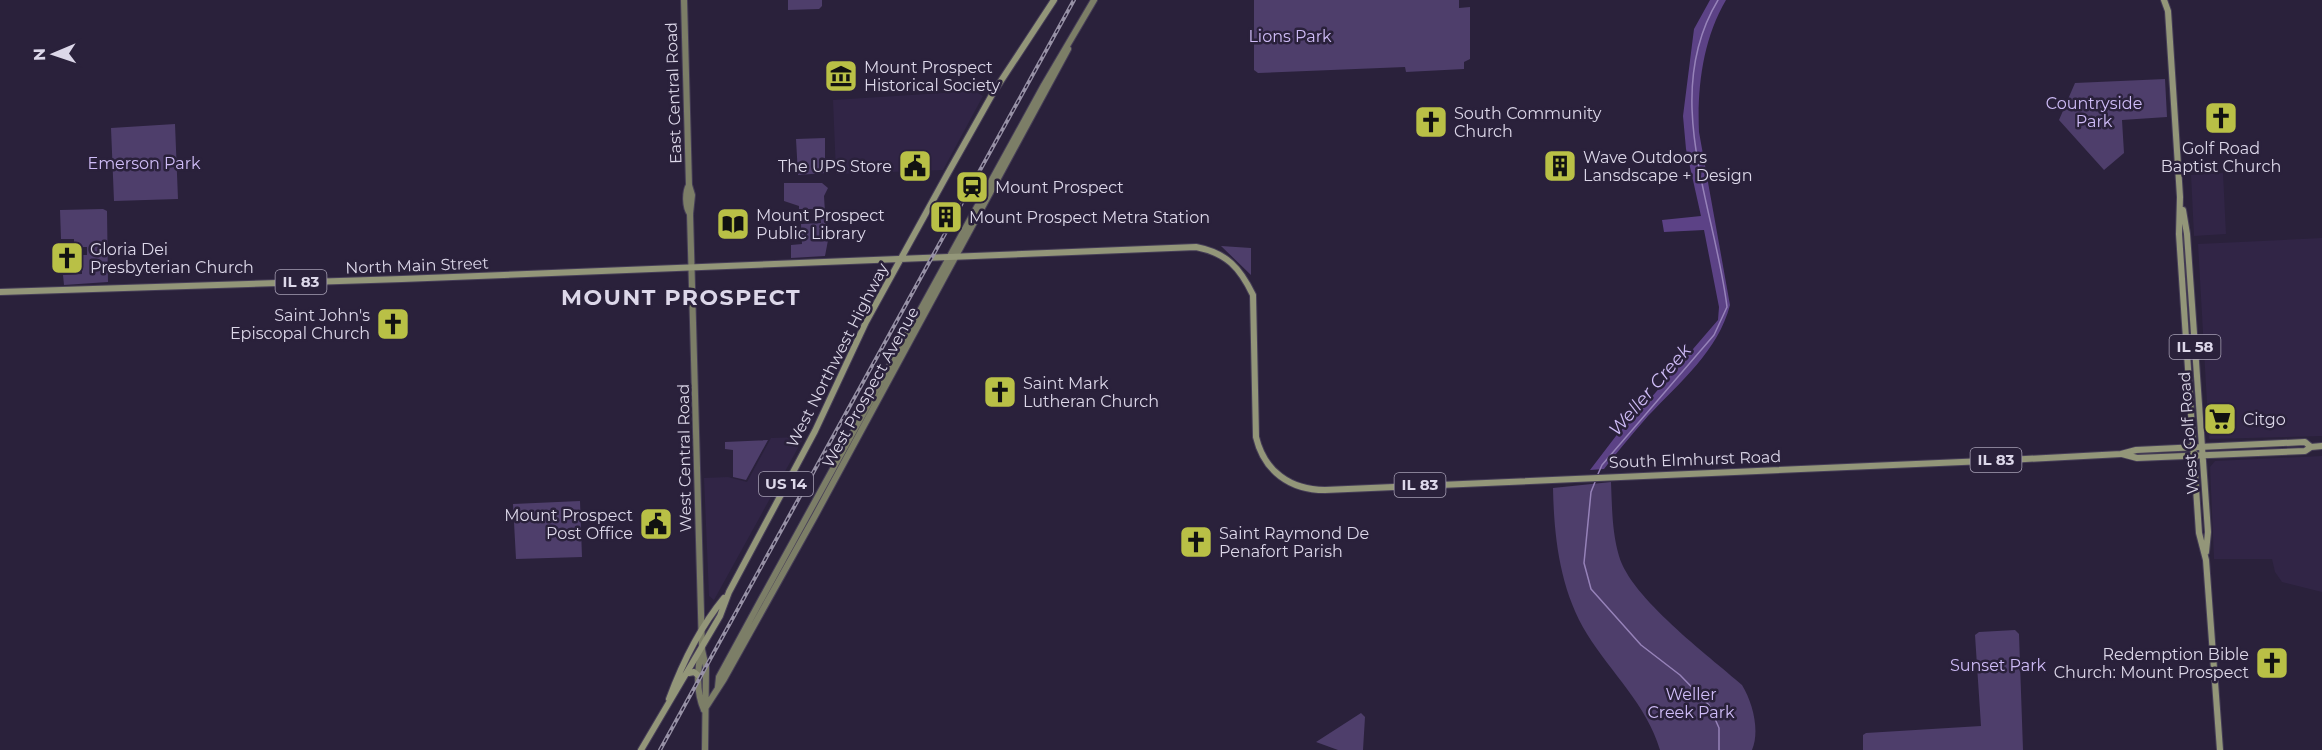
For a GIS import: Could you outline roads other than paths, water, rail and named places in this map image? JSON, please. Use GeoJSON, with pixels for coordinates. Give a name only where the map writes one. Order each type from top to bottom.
{"type":"FeatureCollection","features":[{"type":"Feature","properties":{"kind":"main road","name":"US 14"},"geometry":{"type":"LineString","coordinates":[[902,258],[993,93],[1054,0]]}},
{"type":"Feature","properties":{"kind":"main road","name":"West Golf Road"},"geometry":{"type":"LineString","coordinates":[[2163,0],[2168,11]]}},
{"type":"Feature","properties":{"kind":"main road","name":"West Golf Road"},"geometry":{"type":"LineString","coordinates":[[2170,0],[2168,11],[2180,197],[2179,234],[2199,533],[2205,558],[2220,750]]}},
{"type":"Feature","properties":{"kind":"main road","name":"West Golf Road"},"geometry":{"type":"LineString","coordinates":[[2180,197],[2187,234],[2203,455],[2208,532],[2205,558]]}},
{"type":"Feature","properties":{"kind":"main road","name":"South Elmhurst Road"},"geometry":{"type":"LineString","coordinates":[[954,257],[1196,247],[1210,250],[1231,261],[1244,276],[1253,295],[1256,437],[1262,454],[1275,473],[1300,488],[1316,490],[2121,454],[2136,450],[2305,442],[2311,447]]}},
{"type":"Feature","properties":{"kind":"main road","name":"IL 83"},"geometry":{"type":"LineString","coordinates":[[692,267],[954,257]]}},
{"type":"Feature","properties":{"kind":"main road","name":"West Northwest Highway"},"geometry":{"type":"LineString","coordinates":[[641,750],[702,650],[720,616],[729,592],[815,431],[847,358],[902,258]]}},
{"type":"Feature","properties":{"kind":"main road","name":"North Main Street"},"geometry":{"type":"LineString","coordinates":[[0,291],[692,267]]}},
{"type":"Feature","properties":{"kind":"main road","name":"South Elmhurst Road"},"geometry":{"type":"LineString","coordinates":[[2121,454],[2137,458],[2194,456],[2305,451],[2311,447],[2322,446]]}},
{"type":"Feature","properties":{"kind":"main road","name":"West Northwest Highway"},"geometry":{"type":"LineString","coordinates":[[666,707],[676,679],[714,611],[729,592]]}},
{"type":"Feature","properties":{"kind":"main road"},"geometry":{"type":"LineString","coordinates":[[689,672],[694,672],[699,676]]}},
{"type":"Feature","properties":{"kind":"street","name":"East Central Road"},"geometry":{"type":"LineString","coordinates":[[684,0],[689,185],[692,195],[690,214],[692,267]]}},
{"type":"Feature","properties":{"kind":"street"},"geometry":{"type":"LineString","coordinates":[[954,257],[1066,57],[1069,45],[1094,0]]}},
{"type":"Feature","properties":{"kind":"street","name":"West Prospect Avenue"},"geometry":{"type":"LineString","coordinates":[[718,687],[719,677],[954,257]]}},
{"type":"Feature","properties":{"kind":"street","name":"West Prospect Avenue"},"geometry":{"type":"LineString","coordinates":[[704,710],[769,600],[954,257]]}},
{"type":"Feature","properties":{"kind":"street","name":"West Central Road"},"geometry":{"type":"LineString","coordinates":[[692,267],[702,650],[699,676],[700,700],[704,710]]}},
{"type":"Feature","properties":{"kind":"street","name":"West Central Road"},"geometry":{"type":"LineString","coordinates":[[702,650],[706,658],[707,681],[704,710],[705,750]]}},
{"type":"Feature","properties":{"kind":"street"},"geometry":{"type":"LineString","coordinates":[[707,681],[716,682],[719,677]]}},
{"type":"Feature","properties":{"kind":"waterway","name":"Weller Creek"},"geometry":{"type":"LineString","coordinates":[[1598,474],[1602,465],[1714,335],[1727,307],[1696,152],[1692,113],[1693,74],[1701,37],[1718,0]]}},
{"type":"Feature","properties":{"kind":"waterway","name":"Weller Creek"},"geometry":{"type":"LineString","coordinates":[[1595,482],[1591,492],[1584,563],[1591,589],[1641,645],[1680,675],[1709,705],[1719,728],[1719,750]]}},
{"type":"Feature","properties":{"kind":"railway"},"geometry":{"type":"LineString","coordinates":[[660,750],[1074,0]]}},
{"type":"Feature","properties":{"kind":"place","name":"Mount Prospect Historical Society"},"geometry":{"type":"Point","coordinates":[841,76]}},
{"type":"Feature","properties":{"kind":"place","name":"Golf Road Baptist Church"},"geometry":{"type":"Point","coordinates":[2221,118]}},
{"type":"Feature","properties":{"kind":"place","name":"South Community Church"},"geometry":{"type":"Point","coordinates":[1431,122]}},
{"type":"Feature","properties":{"kind":"place","name":"The UPS Store"},"geometry":{"type":"Point","coordinates":[915,166]}},
{"type":"Feature","properties":{"kind":"place","name":"Wave Outdoors Lansdscape + Design"},"geometry":{"type":"Point","coordinates":[1560,166]}},
{"type":"Feature","properties":{"kind":"place","name":"Mount Prospect"},"geometry":{"type":"Point","coordinates":[972,187]}},
{"type":"Feature","properties":{"kind":"place","name":"Mount Prospect Metra Station"},"geometry":{"type":"Point","coordinates":[946,217]}},
{"type":"Feature","properties":{"kind":"place","name":"Mount Prospect Public Library"},"geometry":{"type":"Point","coordinates":[733,224]}},
{"type":"Feature","properties":{"kind":"place","name":"Gloria Dei Presbyterian Church"},"geometry":{"type":"Point","coordinates":[67,258]}},
{"type":"Feature","properties":{"kind":"place","name":"Saint John's Episcopal Church"},"geometry":{"type":"Point","coordinates":[393,324]}},
{"type":"Feature","properties":{"kind":"place","name":"Saint Mark Lutheran Church"},"geometry":{"type":"Point","coordinates":[1000,392]}},
{"type":"Feature","properties":{"kind":"place","name":"Citgo"},"geometry":{"type":"Point","coordinates":[2220,419]}},
{"type":"Feature","properties":{"kind":"place","name":"Mount Prospect Post Office"},"geometry":{"type":"Point","coordinates":[656,524]}},
{"type":"Feature","properties":{"kind":"place","name":"Saint Raymond De Penafort Parish"},"geometry":{"type":"Point","coordinates":[1196,542]}},
{"type":"Feature","properties":{"kind":"place","name":"Redemption Bible Church: Mount Prospect"},"geometry":{"type":"Point","coordinates":[2272,663]}},
{"type":"Feature","properties":{"kind":"district","name":"MOUNT PROSPECT"},"geometry":{"type":"Point","coordinates":[681,297]}},
{"type":"Feature","properties":{"kind":"park label","name":"Lions Park"},"geometry":{"type":"Point","coordinates":[1290,36]}},
{"type":"Feature","properties":{"kind":"park label","name":"Countryside Park"},"geometry":{"type":"Point","coordinates":[2094,112]}},
{"type":"Feature","properties":{"kind":"park label","name":"Emerson Park"},"geometry":{"type":"Point","coordinates":[144,163]}},
{"type":"Feature","properties":{"kind":"park label","name":"Sunset Park"},"geometry":{"type":"Point","coordinates":[1998,665]}},
{"type":"Feature","properties":{"kind":"park label","name":"Weller Creek Park"},"geometry":{"type":"Point","coordinates":[1691,703]}}]}
